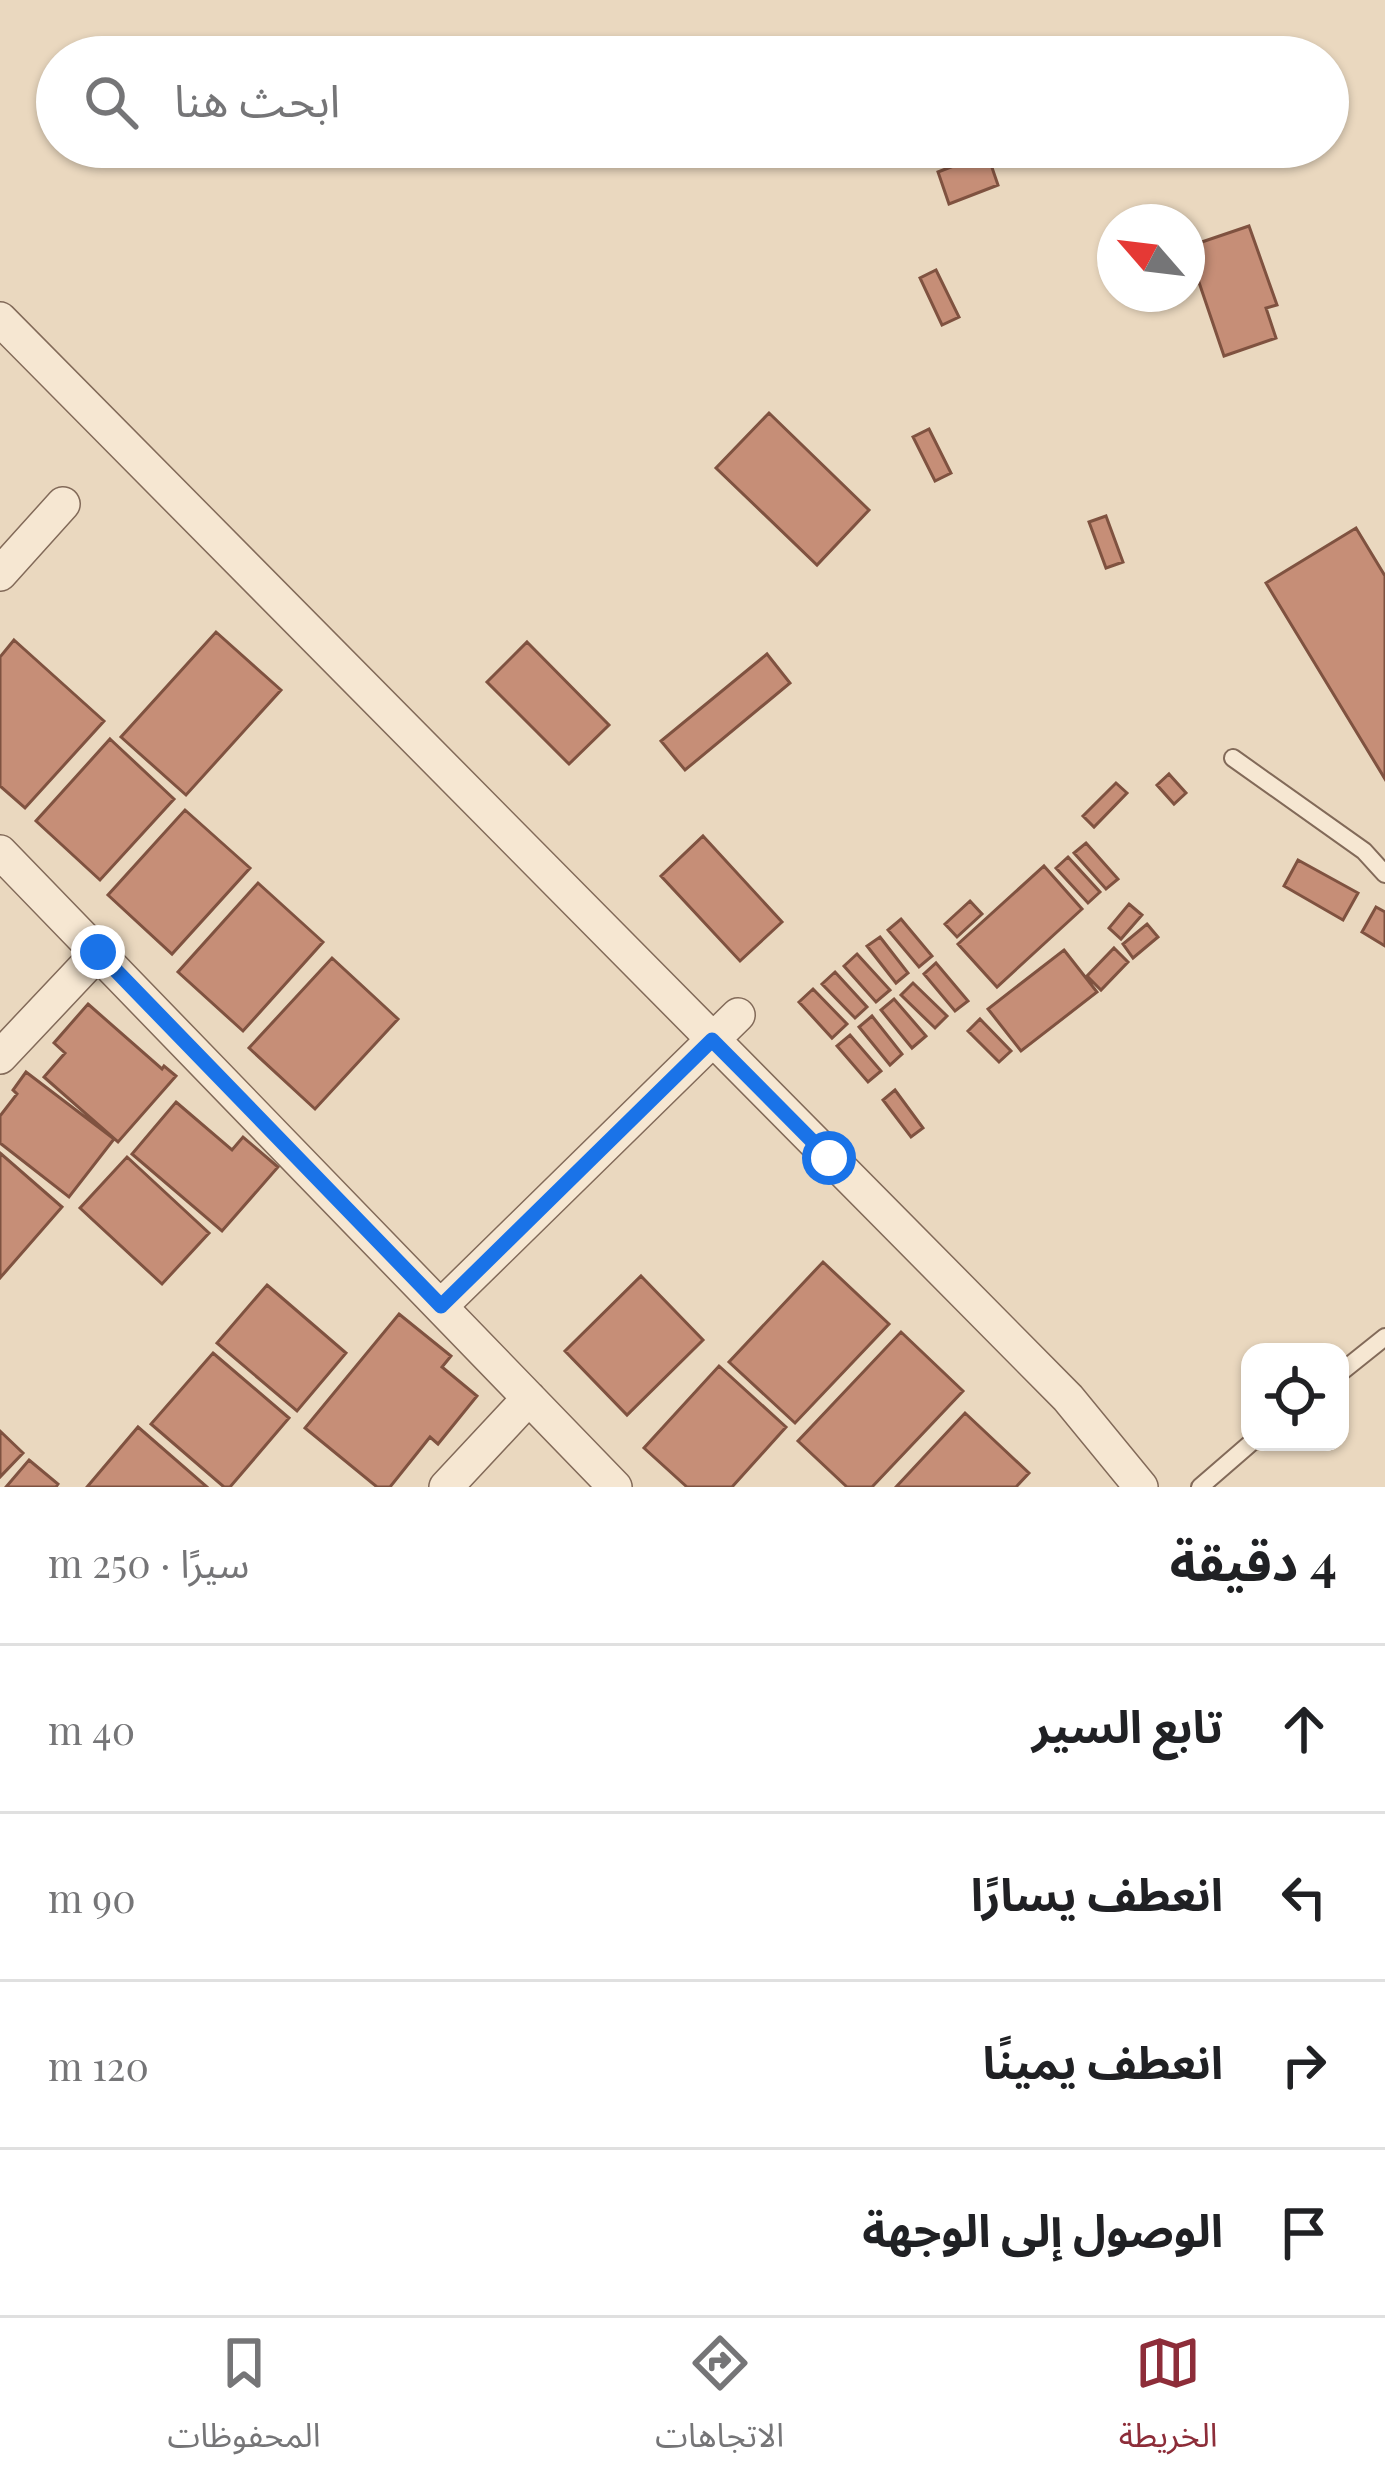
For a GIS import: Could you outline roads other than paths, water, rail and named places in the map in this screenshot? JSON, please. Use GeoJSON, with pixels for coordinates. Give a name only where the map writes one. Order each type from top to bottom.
{"type":"FeatureCollection","features":[{"type":"Feature","properties":{"kind":"street"},"geometry":{"type":"LineString","coordinates":[[0,320],[1068,1398],[1141,1487]]}},
{"type":"Feature","properties":{"kind":"street"},"geometry":{"type":"LineString","coordinates":[[0,574],[62,504]]}},
{"type":"Feature","properties":{"kind":"street"},"geometry":{"type":"LineString","coordinates":[[0,852],[615,1487]]}},
{"type":"Feature","properties":{"kind":"street"},"geometry":{"type":"LineString","coordinates":[[0,1057],[98,952]]}},
{"type":"Feature","properties":{"kind":"street"},"geometry":{"type":"LineString","coordinates":[[441,1306],[738,1015]]}},
{"type":"Feature","properties":{"kind":"street"},"geometry":{"type":"LineString","coordinates":[[446,1487],[529,1398]]}},
{"type":"Feature","properties":{"kind":"lane"},"geometry":{"type":"LineString","coordinates":[[1233,758],[1364,851],[1385,874]]}},
{"type":"Feature","properties":{"kind":"lane"},"geometry":{"type":"LineString","coordinates":[[1349,1365],[1385,1337]]}},
{"type":"Feature","properties":{"kind":"lane"},"geometry":{"type":"LineString","coordinates":[[1200,1487],[1242,1451]]}}]}
